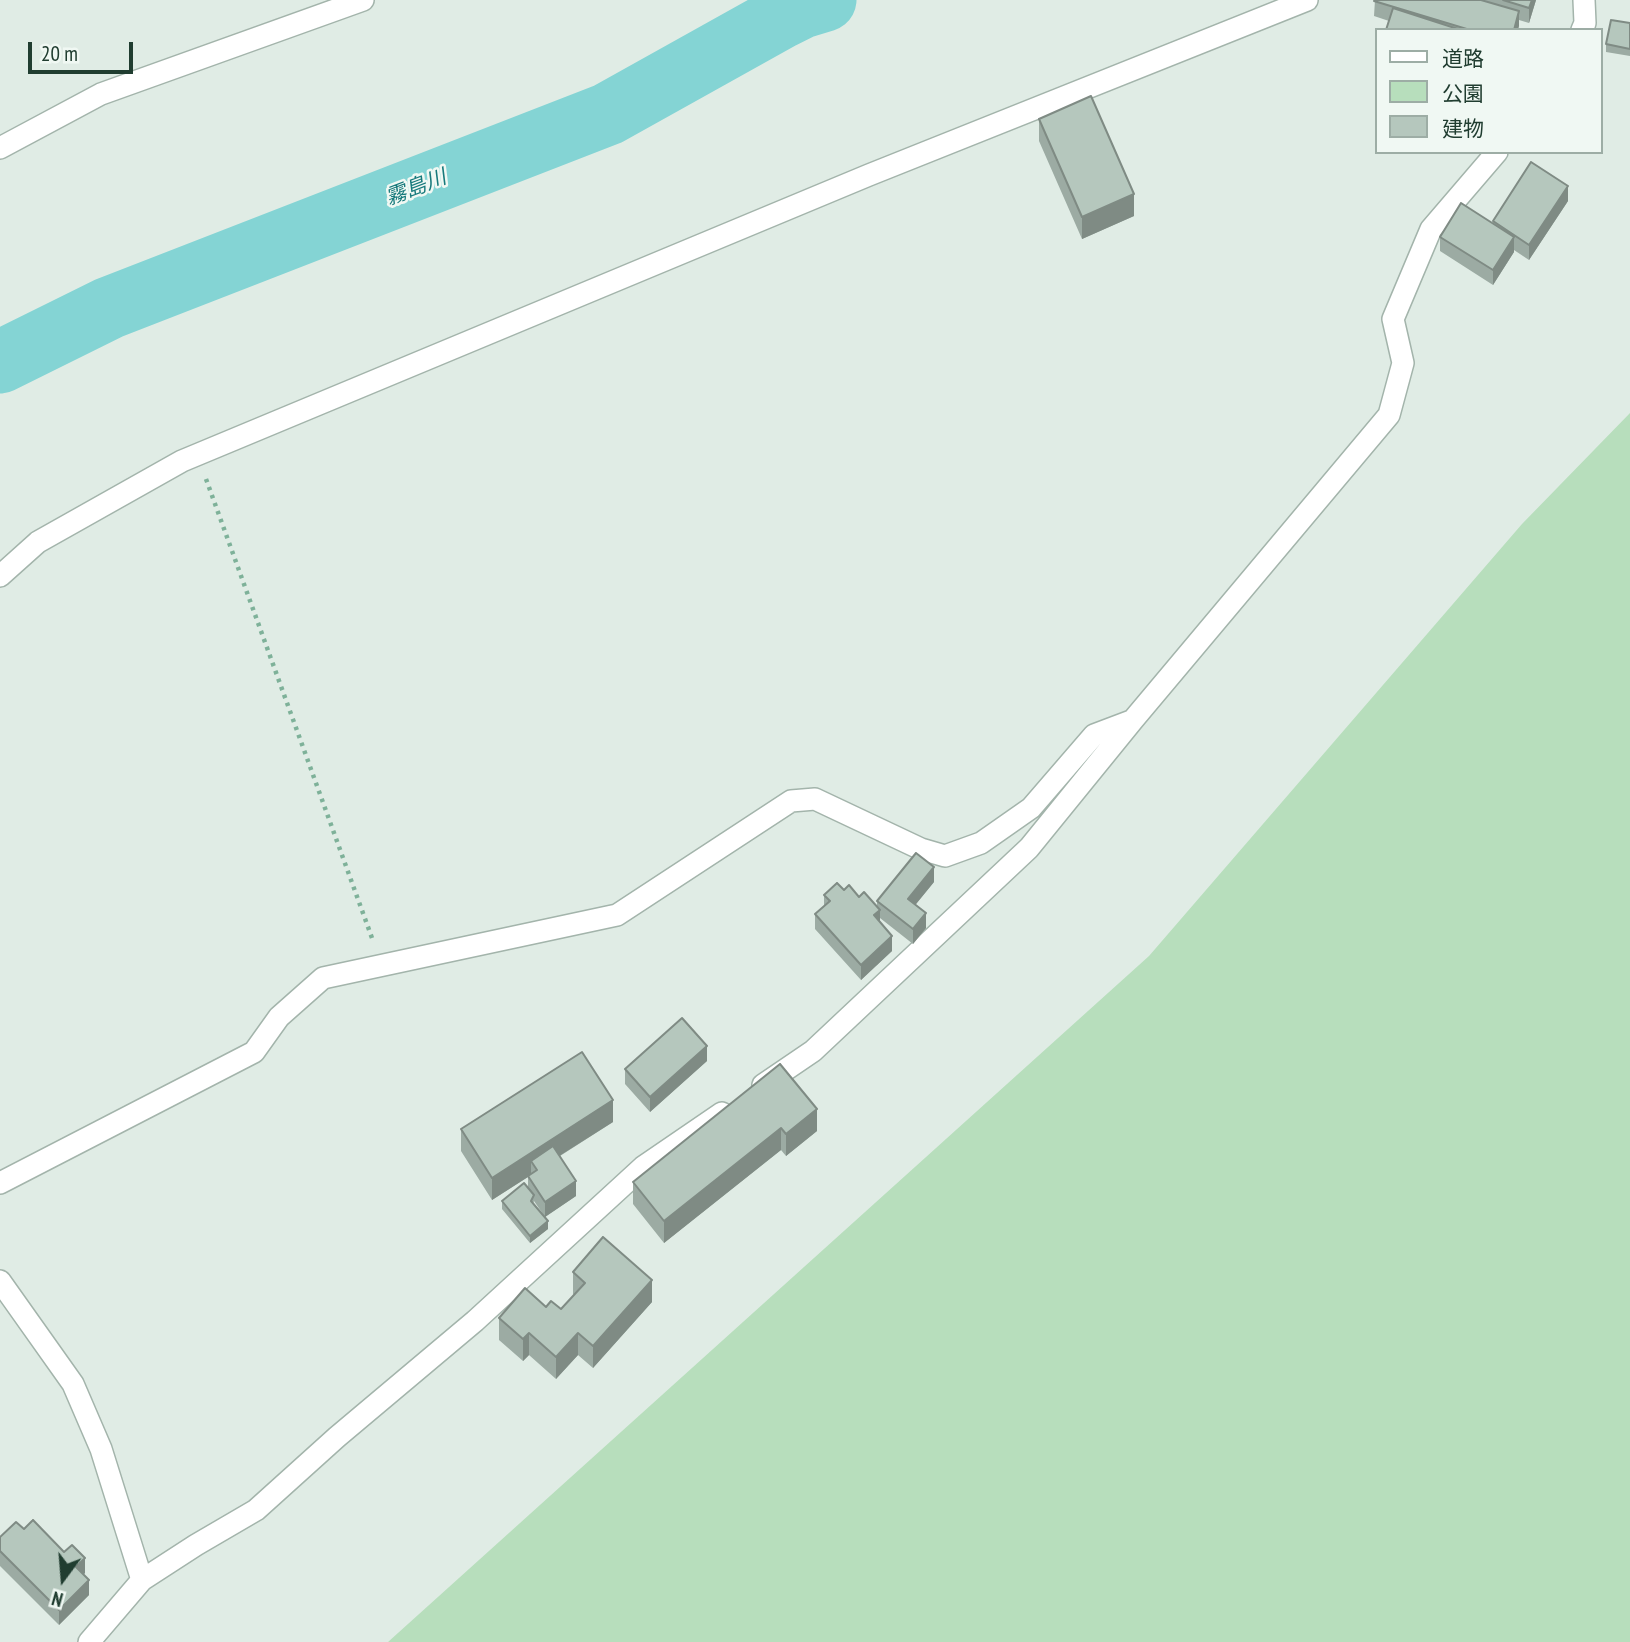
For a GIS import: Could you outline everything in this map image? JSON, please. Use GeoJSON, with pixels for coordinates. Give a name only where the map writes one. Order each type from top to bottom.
{"type":"FeatureCollection","features":[{"type":"Feature","properties":{"kind":"street"},"geometry":{"type":"LineString","coordinates":[[0,148],[101,94],[363,0]]}},
{"type":"Feature","properties":{"kind":"street"},"geometry":{"type":"LineString","coordinates":[[0,576],[38,542],[182,461],[869,175],[1307,0]]}},
{"type":"Feature","properties":{"kind":"street"},"geometry":{"type":"LineString","coordinates":[[1582,28],[1585,23],[1584,0]]}},
{"type":"Feature","properties":{"kind":"street"},"geometry":{"type":"LineString","coordinates":[[89,1642],[142,1580],[256,1510],[337,1437],[475,1321],[643,1167],[813,1051],[1030,848],[1133,720],[1389,415],[1403,363],[1393,319],[1431,229],[1495,154]]}},
{"type":"Feature","properties":{"kind":"street"},"geometry":{"type":"LineString","coordinates":[[0,1184],[254,1052],[279,1017],[323,978],[617,915],[790,802],[816,799],[921,849],[945,856],[981,843],[1031,808],[1094,735],[1133,720]]}},
{"type":"Feature","properties":{"kind":"street"},"geometry":{"type":"LineString","coordinates":[[0,1281],[73,1384],[102,1449],[142,1580]]}},
{"type":"Feature","properties":{"kind":"path"},"geometry":{"type":"LineString","coordinates":[[197,455],[382,965]]}},
{"type":"Feature","properties":{"kind":"green space"},"geometry":{"type":"Polygon","coordinates":[[[1630,413],[1630,1642],[388,1642],[1149,956],[1522,524],[1630,413]]]}},
{"type":"Feature","properties":{"kind":"building"},"geometry":{"type":"Polygon","coordinates":[[[1481,0],[1519,11],[1515,28],[1463,28],[1374,1],[1481,0]]]}},
{"type":"Feature","properties":{"kind":"building"},"geometry":{"type":"Polygon","coordinates":[[[1503,0],[1532,0],[1529,8],[1503,0]]]}},
{"type":"Feature","properties":{"kind":"building"},"geometry":{"type":"Polygon","coordinates":[[[1393,8],[1455,28],[1387,28],[1393,8]]]}},
{"type":"Feature","properties":{"kind":"building"},"geometry":{"type":"Polygon","coordinates":[[[1611,20],[1630,23],[1630,49],[1606,44],[1611,20]]]}},
{"type":"Feature","properties":{"kind":"building"},"geometry":{"type":"Polygon","coordinates":[[[1091,96],[1134,194],[1082,217],[1039,119],[1091,96]]]}},
{"type":"Feature","properties":{"kind":"building"},"geometry":{"type":"Polygon","coordinates":[[[1531,162],[1568,186],[1529,245],[1493,221],[1531,162]]]}},
{"type":"Feature","properties":{"kind":"building"},"geometry":{"type":"Polygon","coordinates":[[[1461,203],[1514,237],[1493,270],[1440,237],[1461,203]]]}},
{"type":"Feature","properties":{"kind":"building"},"geometry":{"type":"Polygon","coordinates":[[[916,853],[934,867],[908,899],[926,913],[913,929],[877,901],[916,853]]]}},
{"type":"Feature","properties":{"kind":"building"},"geometry":{"type":"Polygon","coordinates":[[[837,883],[844,890],[849,885],[859,897],[864,892],[880,910],[874,915],[892,936],[861,965],[815,914],[830,901],[824,895],[837,883]]]}},
{"type":"Feature","properties":{"kind":"building"},"geometry":{"type":"Polygon","coordinates":[[[682,1018],[707,1046],[650,1097],[625,1069],[682,1018]]]}},
{"type":"Feature","properties":{"kind":"building"},"geometry":{"type":"Polygon","coordinates":[[[582,1052],[613,1100],[492,1178],[461,1129],[582,1052]]]}},
{"type":"Feature","properties":{"kind":"building"},"geometry":{"type":"Polygon","coordinates":[[[780,1064],[817,1109],[786,1134],[781,1128],[664,1221],[633,1182],[780,1064]]]}},
{"type":"Feature","properties":{"kind":"building"},"geometry":{"type":"Polygon","coordinates":[[[553,1146],[576,1181],[545,1202],[528,1176],[537,1170],[531,1161],[553,1146]]]}},
{"type":"Feature","properties":{"kind":"building"},"geometry":{"type":"Polygon","coordinates":[[[524,1183],[534,1195],[531,1201],[548,1221],[530,1236],[502,1201],[524,1183]]]}},
{"type":"Feature","properties":{"kind":"building"},"geometry":{"type":"Polygon","coordinates":[[[603,1237],[652,1280],[593,1346],[578,1333],[556,1357],[529,1333],[523,1339],[499,1318],[525,1288],[546,1307],[551,1301],[561,1309],[585,1283],[573,1272],[603,1237]]]}},
{"type":"Feature","properties":{"kind":"building"},"geometry":{"type":"Polygon","coordinates":[[[33,1520],[64,1552],[72,1545],[85,1558],[76,1567],[89,1580],[59,1610],[0,1551],[0,1537],[16,1522],[24,1529],[33,1520]]]}},
{"type":"Feature","properties":{"kind":"waterway","name":"霧島川"},"geometry":{"type":"LineString","coordinates":[[0,362],[109,308],[608,114],[782,17],[825,0]]}}]}
